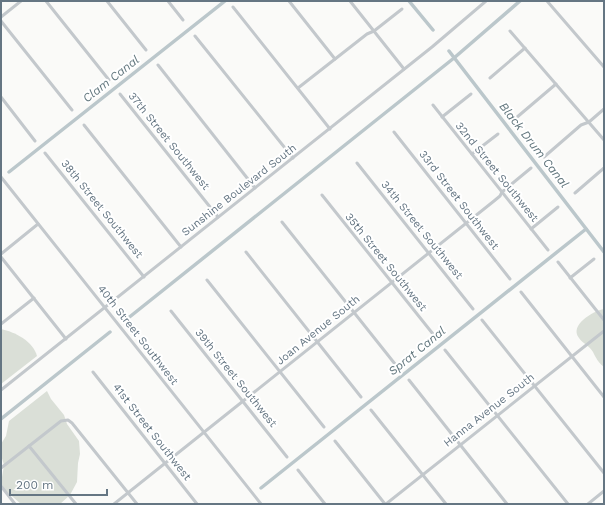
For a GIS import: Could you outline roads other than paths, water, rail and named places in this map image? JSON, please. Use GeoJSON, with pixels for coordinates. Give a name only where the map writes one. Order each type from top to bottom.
{"type":"FeatureCollection","features":[{"type":"Feature","properties":{"kind":"street"},"geometry":{"type":"LineString","coordinates":[[1,17],[21,1]]}},
{"type":"Feature","properties":{"kind":"street"},"geometry":{"type":"LineString","coordinates":[[46,1],[109,80]]}},
{"type":"Feature","properties":{"kind":"street"},"geometry":{"type":"LineString","coordinates":[[107,1],[146,50]]}},
{"type":"Feature","properties":{"kind":"street"},"geometry":{"type":"LineString","coordinates":[[168,1],[183,20]]}},
{"type":"Feature","properties":{"kind":"street"},"geometry":{"type":"LineString","coordinates":[[289,1],[335,58]]}},
{"type":"Feature","properties":{"kind":"street"},"geometry":{"type":"LineString","coordinates":[[350,1],[404,69]]}},
{"type":"Feature","properties":{"kind":"street","name":"Sunshine Boulevard South"},"geometry":{"type":"LineString","coordinates":[[1,390],[330,129],[485,1]]}},
{"type":"Feature","properties":{"kind":"street"},"geometry":{"type":"LineString","coordinates":[[547,1],[604,67]]}},
{"type":"Feature","properties":{"kind":"street"},"geometry":{"type":"LineString","coordinates":[[233,7],[330,129]]}},
{"type":"Feature","properties":{"kind":"street"},"geometry":{"type":"LineString","coordinates":[[298,88],[366,34],[374,31],[402,9]]}},
{"type":"Feature","properties":{"kind":"street"},"geometry":{"type":"LineString","coordinates":[[1,21],[72,110]]}},
{"type":"Feature","properties":{"kind":"street"},"geometry":{"type":"LineString","coordinates":[[510,31],[604,140]]}},
{"type":"Feature","properties":{"kind":"street"},"geometry":{"type":"LineString","coordinates":[[195,36],[293,158]]}},
{"type":"Feature","properties":{"kind":"street"},"geometry":{"type":"LineString","coordinates":[[490,78],[525,48]]}},
{"type":"Feature","properties":{"kind":"street"},"geometry":{"type":"LineString","coordinates":[[158,65],[256,188]]}},
{"type":"Feature","properties":{"kind":"street"},"geometry":{"type":"LineString","coordinates":[[516,118],[556,84]]}},
{"type":"Feature","properties":{"kind":"street","name":"37th Street Southwest"},"geometry":{"type":"LineString","coordinates":[[120,94],[218,217]]}},
{"type":"Feature","properties":{"kind":"street"},"geometry":{"type":"LineString","coordinates":[[442,117],[471,94]]}},
{"type":"Feature","properties":{"kind":"street"},"geometry":{"type":"LineString","coordinates":[[1,97],[35,141]]}},
{"type":"Feature","properties":{"kind":"street","name":"32nd Street Southwest"},"geometry":{"type":"LineString","coordinates":[[432,105],[548,250]]}},
{"type":"Feature","properties":{"kind":"street"},"geometry":{"type":"LineString","coordinates":[[544,157],[581,125],[589,122],[604,109]]}},
{"type":"Feature","properties":{"kind":"street"},"geometry":{"type":"LineString","coordinates":[[84,125],[181,247]]}},
{"type":"Feature","properties":{"kind":"street","name":"33rd Street Southwest"},"geometry":{"type":"LineString","coordinates":[[394,132],[510,279]]}},
{"type":"Feature","properties":{"kind":"street"},"geometry":{"type":"LineString","coordinates":[[472,154],[498,134]]}},
{"type":"Feature","properties":{"kind":"street","name":"38th Street Southwest"},"geometry":{"type":"LineString","coordinates":[[46,153],[144,276]]}},
{"type":"Feature","properties":{"kind":"street","name":"34th Street Southwest"},"geometry":{"type":"LineString","coordinates":[[357,163],[473,309]]}},
{"type":"Feature","properties":{"kind":"street","name":"Joan Avenue South"},"geometry":{"type":"LineString","coordinates":[[114,504],[494,202],[502,192],[531,168]]}},
{"type":"Feature","properties":{"kind":"street"},"geometry":{"type":"LineString","coordinates":[[575,194],[604,168]]}},
{"type":"Feature","properties":{"kind":"street","name":"40th Street Southwest"},"geometry":{"type":"LineString","coordinates":[[1,177],[261,504]]}},
{"type":"Feature","properties":{"kind":"street","name":"35th Street Southwest"},"geometry":{"type":"LineString","coordinates":[[322,195],[437,339]]}},
{"type":"Feature","properties":{"kind":"street"},"geometry":{"type":"LineString","coordinates":[[531,229],[558,207]]}},
{"type":"Feature","properties":{"kind":"street"},"geometry":{"type":"LineString","coordinates":[[282,222],[399,369]]}},
{"type":"Feature","properties":{"kind":"street"},"geometry":{"type":"LineString","coordinates":[[38,224],[1,256],[66,339]]}},
{"type":"Feature","properties":{"kind":"street"},"geometry":{"type":"LineString","coordinates":[[246,252],[361,397]]}},
{"type":"Feature","properties":{"kind":"street"},"geometry":{"type":"LineString","coordinates":[[570,278],[594,259]]}},
{"type":"Feature","properties":{"kind":"street"},"geometry":{"type":"LineString","coordinates":[[558,262],[604,320]]}},
{"type":"Feature","properties":{"kind":"street"},"geometry":{"type":"LineString","coordinates":[[208,280],[324,427]]}},
{"type":"Feature","properties":{"kind":"street"},"geometry":{"type":"LineString","coordinates":[[521,292],[604,397]]}},
{"type":"Feature","properties":{"kind":"street"},"geometry":{"type":"LineString","coordinates":[[1,324],[34,298]]}},
{"type":"Feature","properties":{"kind":"street","name":"39th Street Southwest"},"geometry":{"type":"LineString","coordinates":[[171,311],[287,457]]}},
{"type":"Feature","properties":{"kind":"street"},"geometry":{"type":"LineString","coordinates":[[482,320],[604,473]]}},
{"type":"Feature","properties":{"kind":"street","name":"Hanna Avenue South"},"geometry":{"type":"LineString","coordinates":[[386,504],[604,331]]}},
{"type":"Feature","properties":{"kind":"street"},"geometry":{"type":"LineString","coordinates":[[445,350],[568,504]]}},
{"type":"Feature","properties":{"kind":"street","name":"41st Street Southwest"},"geometry":{"type":"LineString","coordinates":[[93,372],[197,504]]}},
{"type":"Feature","properties":{"kind":"street"},"geometry":{"type":"LineString","coordinates":[[409,380],[507,504]]}},
{"type":"Feature","properties":{"kind":"street"},"geometry":{"type":"LineString","coordinates":[[371,410],[446,504]]}},
{"type":"Feature","properties":{"kind":"street"},"geometry":{"type":"LineString","coordinates":[[1,468],[61,421],[68,420],[72,422],[137,504]]}},
{"type":"Feature","properties":{"kind":"street"},"geometry":{"type":"LineString","coordinates":[[335,441],[386,504]]}},
{"type":"Feature","properties":{"kind":"street"},"geometry":{"type":"LineString","coordinates":[[29,446],[76,504]]}},
{"type":"Feature","properties":{"kind":"street"},"geometry":{"type":"LineString","coordinates":[[298,470],[325,504]]}},
{"type":"Feature","properties":{"kind":"street"},"geometry":{"type":"LineString","coordinates":[[1,486],[15,504]]}},
{"type":"Feature","properties":{"kind":"street"},"geometry":{"type":"LineString","coordinates":[[588,504],[604,491]]}},
{"type":"Feature","properties":{"kind":"waterway","name":"Clam Canal"},"geometry":{"type":"LineString","coordinates":[[9,172],[225,1]]}},
{"type":"Feature","properties":{"kind":"waterway","name":"Black Drum Canal"},"geometry":{"type":"LineString","coordinates":[[409,1],[433,30]]}},
{"type":"Feature","properties":{"kind":"waterway"},"geometry":{"type":"LineString","coordinates":[[127,319],[454,58],[520,1]]}},
{"type":"Feature","properties":{"kind":"waterway","name":"Black Drum Canal"},"geometry":{"type":"LineString","coordinates":[[449,51],[604,252]]}},
{"type":"Feature","properties":{"kind":"waterway","name":"Sprat Canal"},"geometry":{"type":"LineString","coordinates":[[261,488],[586,229]]}},
{"type":"Feature","properties":{"kind":"waterway"},"geometry":{"type":"LineString","coordinates":[[1,419],[110,332]]}}]}
